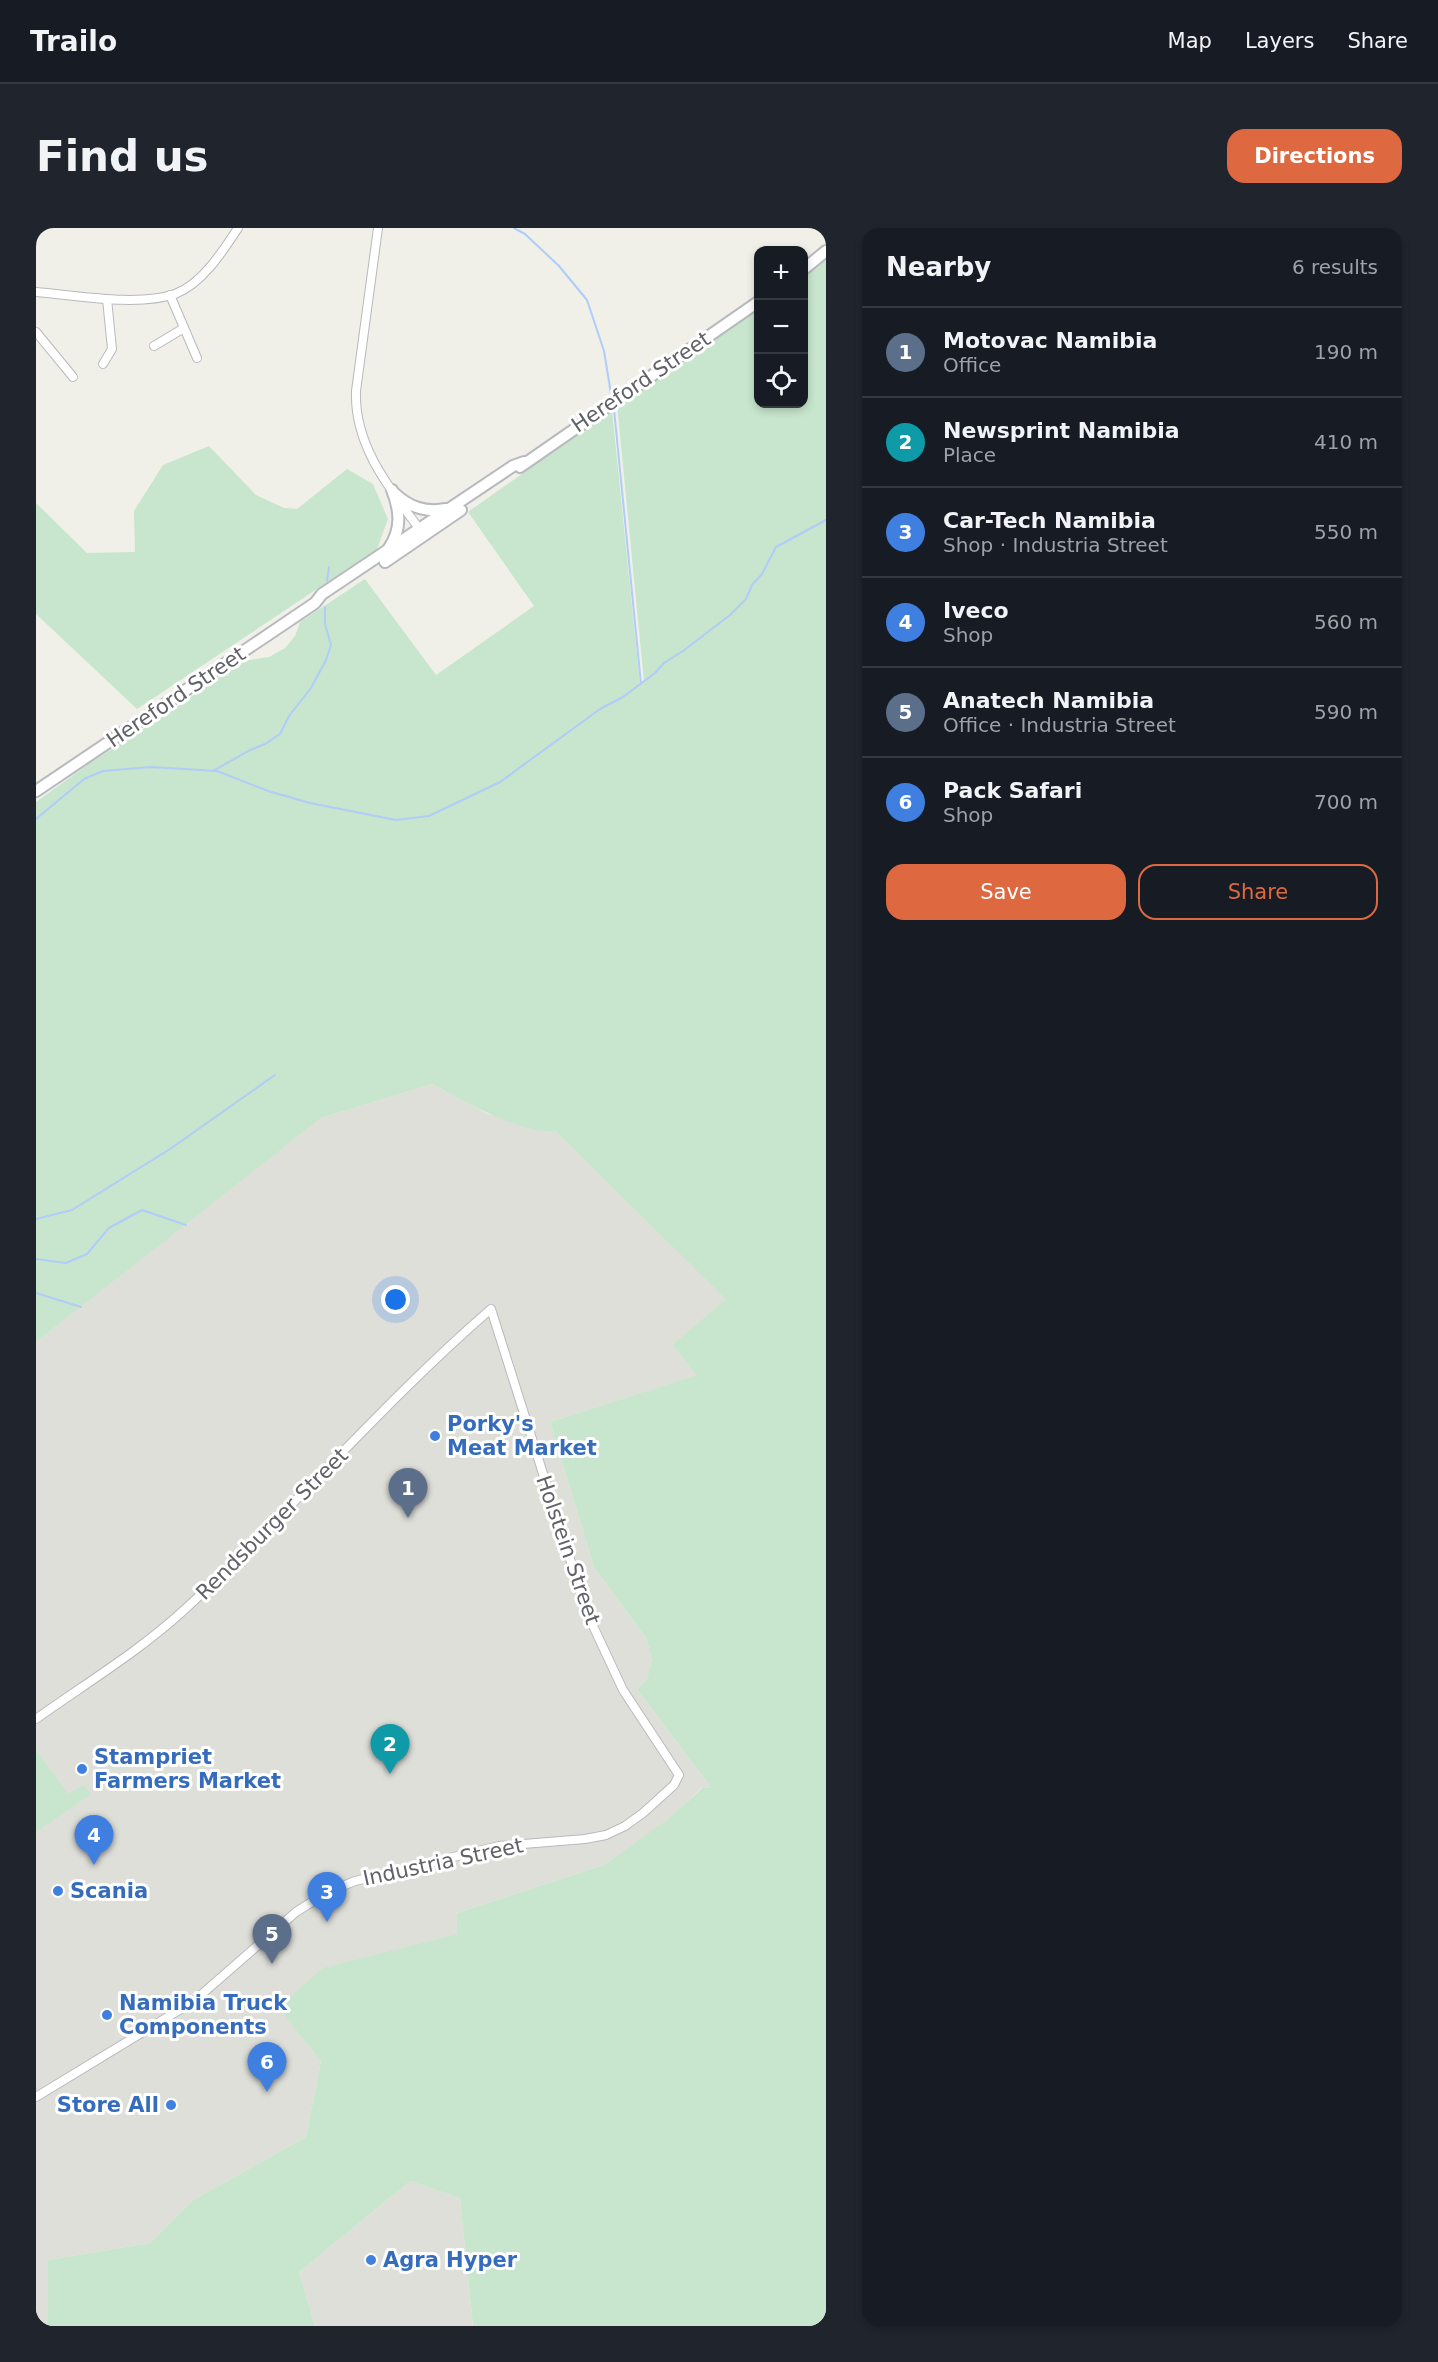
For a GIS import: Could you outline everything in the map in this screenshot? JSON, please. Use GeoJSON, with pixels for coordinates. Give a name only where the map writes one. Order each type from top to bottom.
{"type":"FeatureCollection","features":[{"type":"Feature","properties":{"kind":"main road"},"geometry":{"type":"LineString","coordinates":[[808,266],[826,251]]}},
{"type":"Feature","properties":{"kind":"main road","name":"Hereford Street"},"geometry":{"type":"LineString","coordinates":[[36,790],[516,471],[524,462],[754,305]]}},
{"type":"Feature","properties":{"kind":"main road","name":"Hereford Street"},"geometry":{"type":"LineString","coordinates":[[315,603],[322,594],[422,532],[452,508],[513,466],[524,462]]}},
{"type":"Feature","properties":{"kind":"main road"},"geometry":{"type":"LineString","coordinates":[[393,491],[418,508],[435,511],[452,508]]}},
{"type":"Feature","properties":{"kind":"main road"},"geometry":{"type":"LineString","coordinates":[[385,553],[395,539],[399,523],[393,491]]}},
{"type":"Feature","properties":{"kind":"street"},"geometry":{"type":"LineString","coordinates":[[36,292],[107,299],[170,295],[189,285],[205,272],[224,253],[238,228]]}},
{"type":"Feature","properties":{"kind":"street"},"geometry":{"type":"LineString","coordinates":[[378,228],[364,326],[356,405],[359,427],[367,449],[422,532]]}},
{"type":"Feature","properties":{"kind":"street"},"geometry":{"type":"LineString","coordinates":[[170,295],[197,358]]}},
{"type":"Feature","properties":{"kind":"street"},"geometry":{"type":"LineString","coordinates":[[103,364],[112,349],[107,299]]}},
{"type":"Feature","properties":{"kind":"street"},"geometry":{"type":"LineString","coordinates":[[154,346],[184,328]]}},
{"type":"Feature","properties":{"kind":"street"},"geometry":{"type":"LineString","coordinates":[[36,334],[73,377]]}},
{"type":"Feature","properties":{"kind":"street","name":"Rendsburger Street"},"geometry":{"type":"LineString","coordinates":[[36,1719],[138,1647],[183,1611],[330,1467],[441,1353],[491,1309]]}},
{"type":"Feature","properties":{"kind":"street","name":"Holstein Street"},"geometry":{"type":"LineString","coordinates":[[491,1309],[587,1613],[623,1690],[679,1775]]}},
{"type":"Feature","properties":{"kind":"street","name":"Industria Street"},"geometry":{"type":"LineString","coordinates":[[36,2097],[194,2001],[297,1912],[326,1893],[355,1881],[499,1846],[585,1839],[606,1835],[625,1826],[643,1813],[674,1785],[679,1775]]}},
{"type":"Feature","properties":{"kind":"shaded area"},"geometry":{"type":"Polygon","coordinates":[[[432,1084],[488,1114],[555,1131],[727,1299],[672,1345],[698,1375],[550,1422],[594,1567],[646,1638],[652,1660],[646,1681],[637,1689],[711,1787],[701,1788],[672,1817],[604,1865],[457,1913],[458,1934],[323,1969],[279,2007],[321,2061],[306,2137],[193,2200],[150,2243],[48,2260],[48,2326],[36,2326],[36,1342],[321,1118],[432,1084]]]}},
{"type":"Feature","properties":{"kind":"shaded area"},"geometry":{"type":"Polygon","coordinates":[[[410,2181],[460,2198],[473,2326],[315,2326],[299,2272],[410,2181]]]}},
{"type":"Feature","properties":{"kind":"green space"},"geometry":{"type":"Polygon","coordinates":[[[826,260],[826,2326],[473,2326],[460,2198],[410,2181],[299,2272],[315,2326],[48,2326],[48,2260],[150,2243],[193,2200],[306,2137],[321,2061],[278,2007],[323,1968],[457,1934],[457,1913],[604,1865],[671,1817],[702,1788],[711,1787],[637,1689],[646,1681],[652,1660],[646,1638],[594,1567],[550,1422],[697,1375],[672,1345],[726,1299],[555,1131],[541,1131],[509,1122],[432,1084],[321,1118],[36,1342],[36,802],[242,661],[269,657],[285,648],[295,636],[300,622],[365,579],[436,675],[534,606],[468,512],[612,410],[640,685],[644,682],[617,404],[754,313],[754,408],[808,408],[808,274],[826,260]]]}},
{"type":"Feature","properties":{"kind":"green space"},"geometry":{"type":"Polygon","coordinates":[[[209,446],[256,495],[284,508],[297,509],[347,469],[373,484],[388,519],[377,549],[137,709],[36,614],[36,503],[87,553],[135,552],[134,511],[163,465],[209,446]]]}},
{"type":"Feature","properties":{"kind":"green space"},"geometry":{"type":"Polygon","coordinates":[[[36,1750],[68,1794],[84,1785],[91,1794],[36,1832],[36,1750]]]}},
{"type":"Feature","properties":{"kind":"waterway"},"geometry":{"type":"LineString","coordinates":[[514,228],[525,234],[559,266],[587,300],[604,351],[611,394]]}},
{"type":"Feature","properties":{"kind":"waterway"},"geometry":{"type":"LineString","coordinates":[[614,409],[641,684]]}},
{"type":"Feature","properties":{"kind":"waterway"},"geometry":{"type":"LineString","coordinates":[[36,819],[84,779],[103,771],[151,767],[217,771],[268,791],[310,803],[396,820],[429,816],[500,782],[600,709],[623,697],[655,673],[664,663],[730,615],[746,599],[776,547],[826,520]]}},
{"type":"Feature","properties":{"kind":"waterway"},"geometry":{"type":"LineString","coordinates":[[327,581],[329,567]]}},
{"type":"Feature","properties":{"kind":"waterway"},"geometry":{"type":"LineString","coordinates":[[213,771],[280,734],[289,716],[311,688],[326,660],[331,645],[325,624],[325,607]]}},
{"type":"Feature","properties":{"kind":"waterway"},"geometry":{"type":"LineString","coordinates":[[36,1219],[72,1210],[170,1149],[275,1075]]}},
{"type":"Feature","properties":{"kind":"waterway"},"geometry":{"type":"LineString","coordinates":[[36,1259],[66,1263],[87,1254],[109,1228],[142,1210],[186,1225]]}},
{"type":"Feature","properties":{"kind":"waterway"},"geometry":{"type":"LineString","coordinates":[[36,1293],[81,1307]]}},
{"type":"Feature","properties":{"kind":"place","name":"Porky's Meat Market"},"geometry":{"type":"Point","coordinates":[435,1436]}},
{"type":"Feature","properties":{"kind":"place","name":"Motovac Namibia"},"geometry":{"type":"Point","coordinates":[408,1518]}},
{"type":"Feature","properties":{"kind":"place","name":"Stampriet Farmers Market"},"geometry":{"type":"Point","coordinates":[82,1769]}},
{"type":"Feature","properties":{"kind":"place","name":"Newsprint Namibia"},"geometry":{"type":"Point","coordinates":[390,1774]}},
{"type":"Feature","properties":{"kind":"place","name":"Iveco"},"geometry":{"type":"Point","coordinates":[94,1865]}},
{"type":"Feature","properties":{"kind":"place","name":"Scania"},"geometry":{"type":"Point","coordinates":[58,1891]}},
{"type":"Feature","properties":{"kind":"place","name":"Car-Tech Namibia"},"geometry":{"type":"Point","coordinates":[327,1922]}},
{"type":"Feature","properties":{"kind":"place","name":"Anatech Namibia"},"geometry":{"type":"Point","coordinates":[272,1964]}},
{"type":"Feature","properties":{"kind":"place","name":"Namibia Truck Components"},"geometry":{"type":"Point","coordinates":[107,2015]}},
{"type":"Feature","properties":{"kind":"place","name":"Pack Safari"},"geometry":{"type":"Point","coordinates":[267,2092]}},
{"type":"Feature","properties":{"kind":"place","name":"Store All"},"geometry":{"type":"Point","coordinates":[171,2105]}},
{"type":"Feature","properties":{"kind":"place","name":"Agra Hyper"},"geometry":{"type":"Point","coordinates":[371,2260]}}]}
